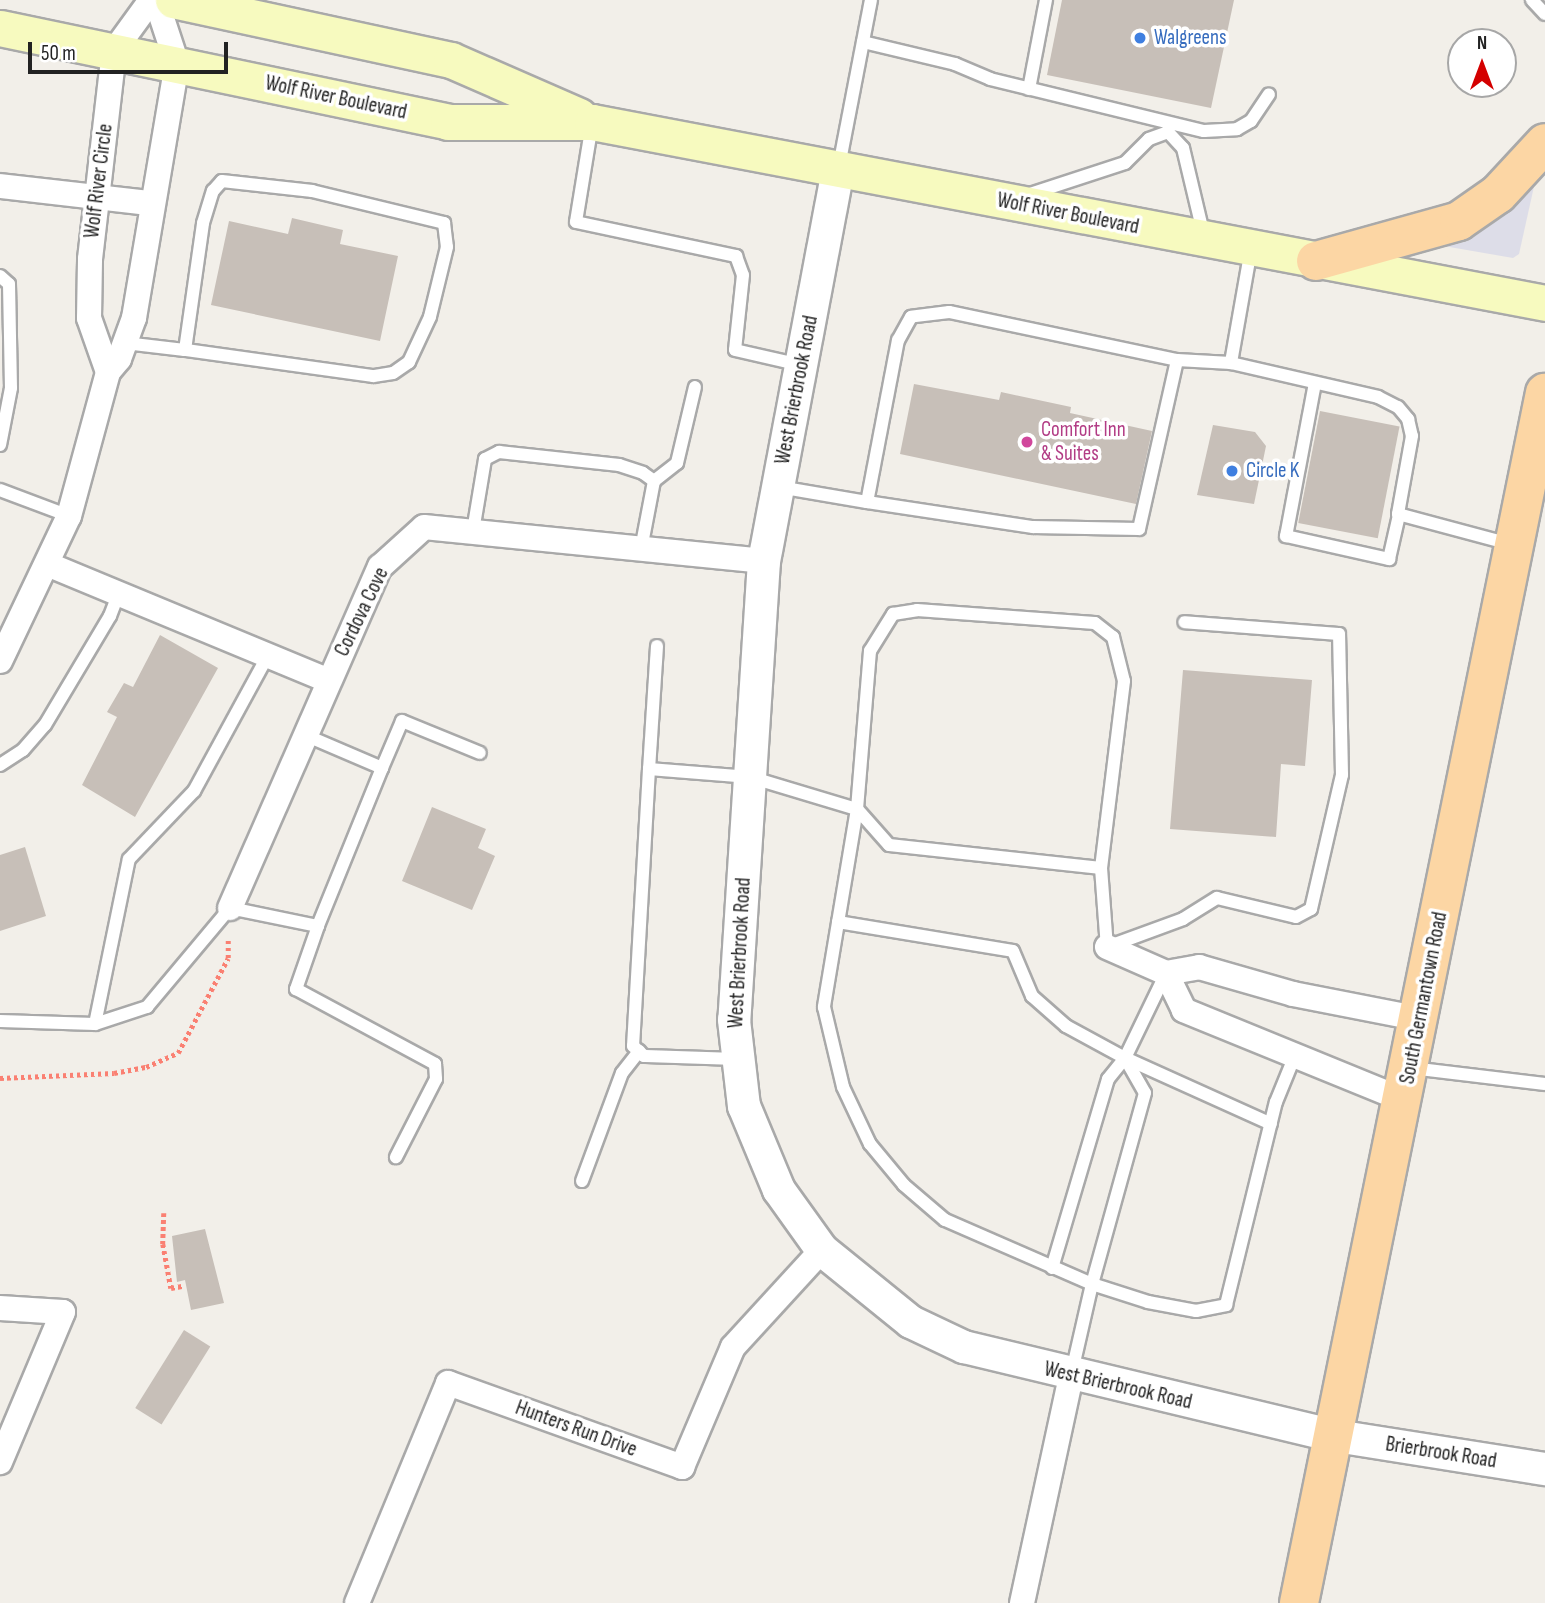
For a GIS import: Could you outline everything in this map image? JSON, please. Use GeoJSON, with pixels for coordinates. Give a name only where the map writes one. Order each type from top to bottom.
{"type":"FeatureCollection","features":[{"type":"Feature","properties":{"kind":"main road","name":"Wolf River Boulevard"},"geometry":{"type":"LineString","coordinates":[[173,0],[451,60],[592,122]]}},
{"type":"Feature","properties":{"kind":"main road","name":"Wolf River Boulevard"},"geometry":{"type":"LineString","coordinates":[[0,28],[448,122],[592,122],[1545,303]]}},
{"type":"Feature","properties":{"kind":"main road"},"geometry":{"type":"LineString","coordinates":[[1316,261],[1459,221],[1499,194],[1545,143]]}},
{"type":"Feature","properties":{"kind":"main road","name":"South Germantown Road"},"geometry":{"type":"LineString","coordinates":[[1299,1603],[1336,1436],[1545,393]]}},
{"type":"Feature","properties":{"kind":"street"},"geometry":{"type":"LineString","coordinates":[[114,51],[154,0]]}},
{"type":"Feature","properties":{"kind":"street"},"geometry":{"type":"LineString","coordinates":[[0,661],[69,516],[108,372],[134,318],[150,203],[177,64],[154,0]]}},
{"type":"Feature","properties":{"kind":"street","name":"Wolf River Circle"},"geometry":{"type":"LineString","coordinates":[[108,372],[89,318],[97,196],[114,51]]}},
{"type":"Feature","properties":{"kind":"street","name":"West Brierbrook Road"},"geometry":{"type":"LineString","coordinates":[[838,170],[764,561],[734,1020],[744,1106],[779,1190],[822,1250],[911,1322],[964,1347],[1071,1376],[1336,1436]]}},
{"type":"Feature","properties":{"kind":"street"},"geometry":{"type":"LineString","coordinates":[[0,186],[150,203]]}},
{"type":"Feature","properties":{"kind":"street","name":"Cordova Cove"},"geometry":{"type":"LineString","coordinates":[[230,908],[380,567],[424,527],[764,561]]}},
{"type":"Feature","properties":{"kind":"street"},"geometry":{"type":"LineString","coordinates":[[47,564],[329,681]]}},
{"type":"Feature","properties":{"kind":"street"},"geometry":{"type":"LineString","coordinates":[[1107,947],[1166,973],[1199,967],[1293,994],[1420,1019]]}},
{"type":"Feature","properties":{"kind":"street"},"geometry":{"type":"LineString","coordinates":[[1166,973],[1184,1010],[1294,1058],[1407,1084]]}},
{"type":"Feature","properties":{"kind":"street","name":"Hunters Run Drive"},"geometry":{"type":"LineString","coordinates":[[357,1603],[448,1382],[682,1467],[733,1347],[822,1250]]}},
{"type":"Feature","properties":{"kind":"street"},"geometry":{"type":"LineString","coordinates":[[0,1308],[63,1312],[0,1462]]}},
{"type":"Feature","properties":{"kind":"street"},"geometry":{"type":"LineString","coordinates":[[1022,1603],[1071,1376]]}},
{"type":"Feature","properties":{"kind":"street","name":"Brierbrook Road"},"geometry":{"type":"LineString","coordinates":[[1336,1436],[1545,1469]]}},
{"type":"Feature","properties":{"kind":"lane"},"geometry":{"type":"LineString","coordinates":[[838,170],[871,0]]}},
{"type":"Feature","properties":{"kind":"lane"},"geometry":{"type":"LineString","coordinates":[[1029,89],[1045,0]]}},
{"type":"Feature","properties":{"kind":"lane"},"geometry":{"type":"LineString","coordinates":[[1532,0],[1545,14]]}},
{"type":"Feature","properties":{"kind":"lane"},"geometry":{"type":"LineString","coordinates":[[863,42],[955,64],[990,79],[1169,128],[1204,131],[1237,129],[1262,111],[1269,94]]}},
{"type":"Feature","properties":{"kind":"lane"},"geometry":{"type":"LineString","coordinates":[[592,122],[576,222],[736,256],[743,275],[735,350],[801,365]]}},
{"type":"Feature","properties":{"kind":"lane"},"geometry":{"type":"LineString","coordinates":[[1006,202],[1125,163],[1149,139],[1169,128]]}},
{"type":"Feature","properties":{"kind":"lane"},"geometry":{"type":"LineString","coordinates":[[1169,128],[1183,148],[1204,240]]}},
{"type":"Feature","properties":{"kind":"lane"},"geometry":{"type":"LineString","coordinates":[[124,343],[373,376],[393,373],[410,362],[430,317],[447,247],[444,223],[312,191],[222,181],[213,191],[203,223],[185,350]]}},
{"type":"Feature","properties":{"kind":"lane"},"geometry":{"type":"LineString","coordinates":[[1231,363],[1251,249]]}},
{"type":"Feature","properties":{"kind":"lane"},"geometry":{"type":"LineString","coordinates":[[0,276],[9,284],[11,388],[0,445]]}},
{"type":"Feature","properties":{"kind":"lane"},"geometry":{"type":"LineString","coordinates":[[867,502],[898,340],[911,317],[949,312],[1177,360],[1231,363],[1378,397],[1408,419],[1412,436],[1389,559],[1286,536],[1315,383]]}},
{"type":"Feature","properties":{"kind":"lane"},"geometry":{"type":"LineString","coordinates":[[779,487],[1033,527],[1139,529],[1177,360]]}},
{"type":"Feature","properties":{"kind":"lane"},"geometry":{"type":"LineString","coordinates":[[642,549],[653,481],[677,463],[695,387]]}},
{"type":"Feature","properties":{"kind":"lane"},"geometry":{"type":"LineString","coordinates":[[472,531],[485,459],[499,452],[619,465],[653,481]]}},
{"type":"Feature","properties":{"kind":"lane"},"geometry":{"type":"LineString","coordinates":[[0,490],[69,516]]}},
{"type":"Feature","properties":{"kind":"lane"},"geometry":{"type":"LineString","coordinates":[[1399,514],[1514,545]]}},
{"type":"Feature","properties":{"kind":"lane"},"geometry":{"type":"LineString","coordinates":[[0,765],[23,750],[45,726],[110,616],[119,593]]}},
{"type":"Feature","properties":{"kind":"lane"},"geometry":{"type":"LineString","coordinates":[[1184,622],[1339,634],[1342,775],[1311,909],[1296,917],[1217,898],[1182,919],[1107,947],[1101,867],[1124,681],[1113,637],[1095,623],[917,610],[893,614],[870,651],[857,808],[824,1007],[828,1037],[843,1087],[870,1144],[904,1185],[945,1220],[1092,1284],[1148,1302],[1196,1311],[1226,1305],[1271,1124],[1294,1058]]}},
{"type":"Feature","properties":{"kind":"lane"},"geometry":{"type":"LineString","coordinates":[[657,646],[630,1029],[633,1046],[644,1056],[738,1059]]}},
{"type":"Feature","properties":{"kind":"lane"},"geometry":{"type":"LineString","coordinates":[[95,1024],[129,859],[194,791],[268,655]]}},
{"type":"Feature","properties":{"kind":"lane"},"geometry":{"type":"LineString","coordinates":[[396,1157],[436,1079],[435,1064],[296,989],[318,926],[402,721],[480,752]]}},
{"type":"Feature","properties":{"kind":"lane"},"geometry":{"type":"LineString","coordinates":[[305,735],[382,768]]}},
{"type":"Feature","properties":{"kind":"lane"},"geometry":{"type":"LineString","coordinates":[[649,769],[750,776],[857,808],[889,845],[1101,867]]}},
{"type":"Feature","properties":{"kind":"lane"},"geometry":{"type":"LineString","coordinates":[[0,1021],[95,1024],[147,1007],[230,908],[318,926]]}},
{"type":"Feature","properties":{"kind":"lane"},"geometry":{"type":"LineString","coordinates":[[838,922],[1013,951],[1032,996],[1066,1026],[1125,1058],[1271,1124]]}},
{"type":"Feature","properties":{"kind":"lane"},"geometry":{"type":"LineString","coordinates":[[1052,1268],[1108,1079],[1125,1058],[1166,973]]}},
{"type":"Feature","properties":{"kind":"lane"},"geometry":{"type":"LineString","coordinates":[[582,1181],[622,1073],[639,1051]]}},
{"type":"Feature","properties":{"kind":"lane"},"geometry":{"type":"LineString","coordinates":[[1071,1376],[1092,1284],[1144,1093],[1125,1058]]}},
{"type":"Feature","properties":{"kind":"lane"},"geometry":{"type":"LineString","coordinates":[[1407,1084],[1545,1084]]}},
{"type":"Feature","properties":{"kind":"path"},"geometry":{"type":"LineString","coordinates":[[0,1078],[114,1073],[146,1067],[178,1053],[228,958],[230,908]]}},
{"type":"Feature","properties":{"kind":"path"},"geometry":{"type":"LineString","coordinates":[[164,1213],[163,1244],[171,1288],[182,1286]]}},
{"type":"Feature","properties":{"kind":"shaded area"},"geometry":{"type":"Polygon","coordinates":[[[1535,182],[1519,254],[1513,258],[1438,245],[1535,182]]]}},
{"type":"Feature","properties":{"kind":"building","name":"Walgreens"},"geometry":{"type":"Polygon","coordinates":[[[1062,0],[1234,0],[1211,108],[1047,75],[1062,0]]]}},
{"type":"Feature","properties":{"kind":"building"},"geometry":{"type":"Polygon","coordinates":[[[292,218],[343,230],[340,244],[398,256],[380,341],[211,305],[229,221],[288,234],[292,218]]]}},
{"type":"Feature","properties":{"kind":"building","name":"Comfort Inn & Suites"},"geometry":{"type":"Polygon","coordinates":[[[914,384],[999,400],[1001,392],[1071,407],[1070,413],[1152,431],[1136,504],[900,454],[914,384]]]}},
{"type":"Feature","properties":{"kind":"building","name":"Circle K"},"geometry":{"type":"Polygon","coordinates":[[[1320,411],[1400,426],[1378,538],[1298,523],[1320,411]]]}},
{"type":"Feature","properties":{"kind":"building","name":"Circle K"},"geometry":{"type":"Polygon","coordinates":[[[1213,425],[1255,432],[1266,446],[1254,504],[1197,495],[1213,425]]]}},
{"type":"Feature","properties":{"kind":"building"},"geometry":{"type":"Polygon","coordinates":[[[160,635],[218,668],[135,817],[82,785],[117,717],[107,712],[124,683],[133,687],[160,635]]]}},
{"type":"Feature","properties":{"kind":"building"},"geometry":{"type":"Polygon","coordinates":[[[1183,670],[1312,680],[1305,766],[1281,764],[1276,837],[1170,829],[1183,670]]]}},
{"type":"Feature","properties":{"kind":"building"},"geometry":{"type":"Polygon","coordinates":[[[432,807],[486,829],[478,848],[495,856],[472,910],[402,881],[432,807]]]}},
{"type":"Feature","properties":{"kind":"building"},"geometry":{"type":"Polygon","coordinates":[[[25,847],[46,916],[0,931],[0,855],[25,847]]]}},
{"type":"Feature","properties":{"kind":"building"},"geometry":{"type":"Polygon","coordinates":[[[205,1229],[224,1303],[191,1310],[185,1280],[177,1282],[172,1236],[205,1229]]]}},
{"type":"Feature","properties":{"kind":"building"},"geometry":{"type":"Polygon","coordinates":[[[184,1330],[210,1346],[162,1424],[135,1408],[184,1330]]]}},
{"type":"Feature","properties":{"kind":"place","name":"Walgreens"},"geometry":{"type":"Point","coordinates":[1140,38]}},
{"type":"Feature","properties":{"kind":"place","name":"Comfort Inn & Suites"},"geometry":{"type":"Point","coordinates":[1027,442]}},
{"type":"Feature","properties":{"kind":"place","name":"Circle K"},"geometry":{"type":"Point","coordinates":[1232,471]}}]}
